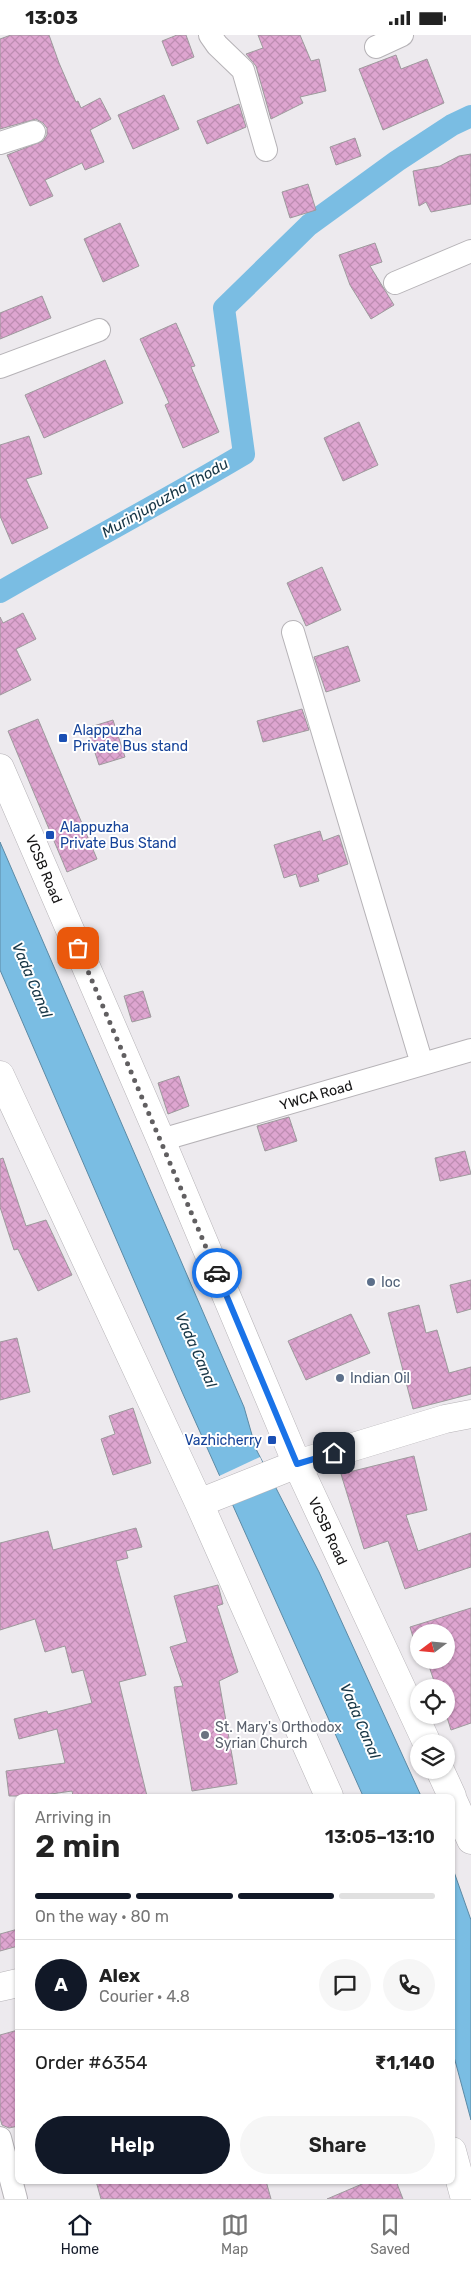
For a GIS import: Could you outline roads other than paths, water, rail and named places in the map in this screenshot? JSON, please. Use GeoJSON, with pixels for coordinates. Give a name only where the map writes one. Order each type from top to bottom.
{"type":"FeatureCollection","features":[{"type":"Feature","properties":{"kind":"main road","name":"VCSB Road"},"geometry":{"type":"LineString","coordinates":[[0,768],[161,1139],[286,1469],[422,1734]]}},
{"type":"Feature","properties":{"kind":"main road"},"geometry":{"type":"LineString","coordinates":[[0,1075],[209,1499],[327,1794]]}},
{"type":"Feature","properties":{"kind":"main road"},"geometry":{"type":"LineString","coordinates":[[209,1499],[286,1469],[445,1419],[471,1414]]}},
{"type":"Feature","properties":{"kind":"main road"},"geometry":{"type":"LineString","coordinates":[[444,1779],[451,1794]]}},
{"type":"Feature","properties":{"kind":"main road"},"geometry":{"type":"LineString","coordinates":[[455,1804],[471,1840]]}},
{"type":"Feature","properties":{"kind":"main road"},"geometry":{"type":"LineString","coordinates":[[0,1987],[15,1984]]}},
{"type":"Feature","properties":{"kind":"main road"},"geometry":{"type":"LineString","coordinates":[[455,2162],[465,2199]]}},
{"type":"Feature","properties":{"kind":"street"},"geometry":{"type":"LineString","coordinates":[[210,35],[217,45],[239,63],[243,70],[266,149]]}},
{"type":"Feature","properties":{"kind":"street"},"geometry":{"type":"LineString","coordinates":[[376,47],[402,35]]}},
{"type":"Feature","properties":{"kind":"street"},"geometry":{"type":"LineString","coordinates":[[0,143],[34,132]]}},
{"type":"Feature","properties":{"kind":"street"},"geometry":{"type":"LineString","coordinates":[[395,283],[471,251]]}},
{"type":"Feature","properties":{"kind":"street"},"geometry":{"type":"LineString","coordinates":[[0,367],[99,330]]}},
{"type":"Feature","properties":{"kind":"street"},"geometry":{"type":"LineString","coordinates":[[293,632],[422,1064]]}},
{"type":"Feature","properties":{"kind":"street","name":"YWCA Road"},"geometry":{"type":"LineString","coordinates":[[161,1139],[471,1050]]}},
{"type":"Feature","properties":{"kind":"street"},"geometry":{"type":"LineString","coordinates":[[0,2138],[16,2199]]}},
{"type":"Feature","properties":{"kind":"water","name":"Vada Canal"},"geometry":{"type":"Polygon","coordinates":[[[0,842],[244,1407],[256,1449],[319,1572],[410,1772],[410,1779],[413,1779],[420,1794],[362,1794],[183,1394],[0,970],[0,842]]]}},
{"type":"Feature","properties":{"kind":"water"},"geometry":{"type":"Polygon","coordinates":[[[455,1875],[471,1920],[471,2120],[455,2060],[455,1875]]]}},
{"type":"Feature","properties":{"kind":"waterway","name":"Murinjupuzha Thodu"},"geometry":{"type":"LineString","coordinates":[[0,592],[244,454],[224,308],[309,225],[397,161],[452,125],[471,116]]}},
{"type":"Feature","properties":{"kind":"place","name":"Alappuzha Private Bus stand"},"geometry":{"type":"Point","coordinates":[63,738]}},
{"type":"Feature","properties":{"kind":"place","name":"Alappuzha Private Bus Stand"},"geometry":{"type":"Point","coordinates":[50,835]}},
{"type":"Feature","properties":{"kind":"place","name":"Ioc"},"geometry":{"type":"Point","coordinates":[371,1282]}},
{"type":"Feature","properties":{"kind":"place","name":"Indian Oil"},"geometry":{"type":"Point","coordinates":[340,1378]}},
{"type":"Feature","properties":{"kind":"place","name":"Vazhicherry"},"geometry":{"type":"Point","coordinates":[272,1440]}},
{"type":"Feature","properties":{"kind":"place","name":"St. Mary's Orthodox Syrian Church"},"geometry":{"type":"Point","coordinates":[205,1735]}}]}
